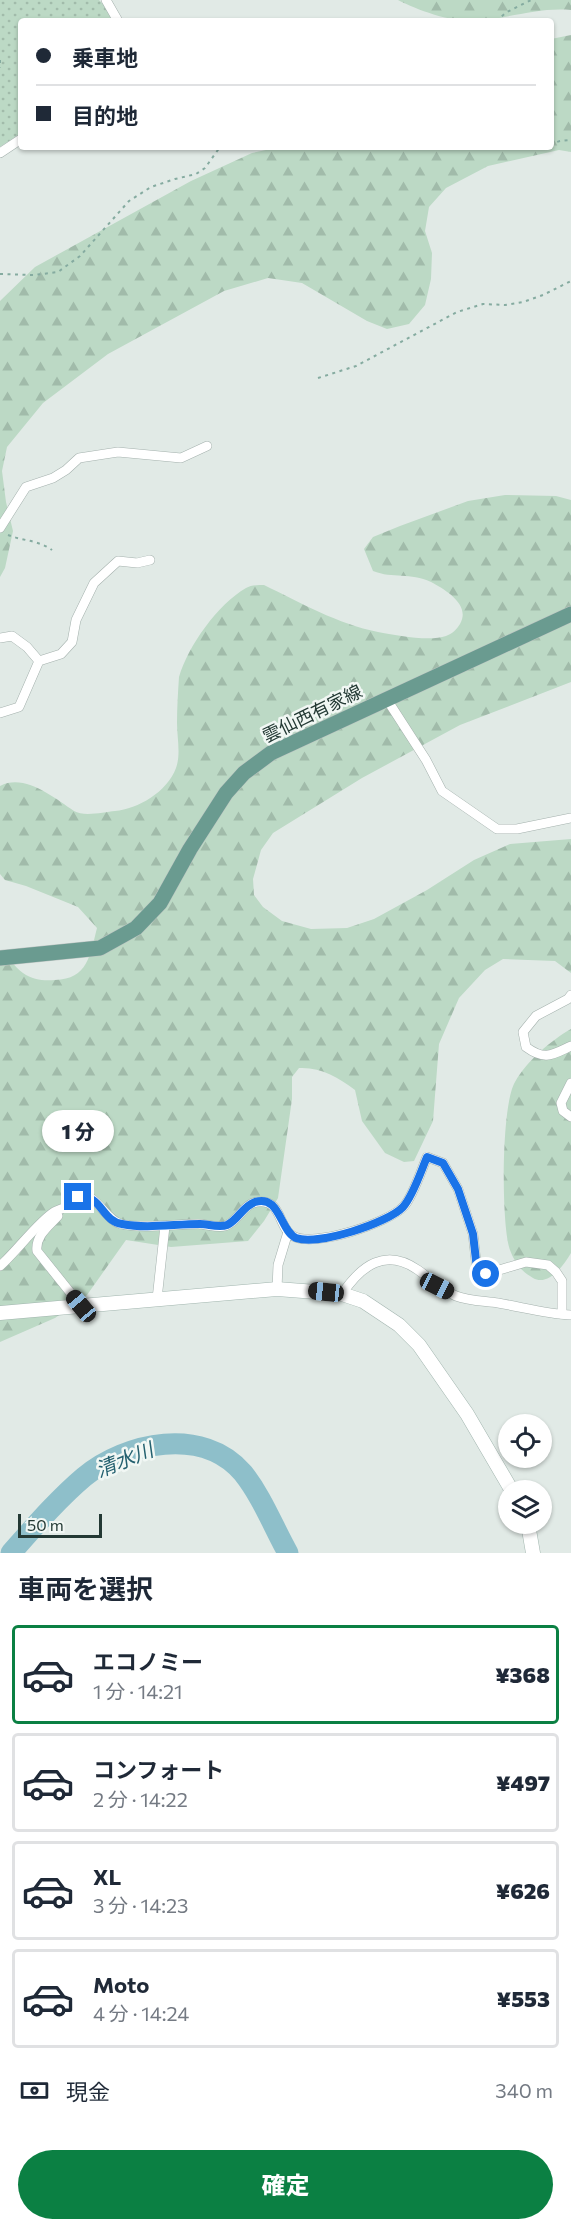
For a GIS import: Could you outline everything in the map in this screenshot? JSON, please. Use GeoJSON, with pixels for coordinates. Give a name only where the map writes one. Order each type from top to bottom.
{"type":"FeatureCollection","features":[{"type":"Feature","properties":{"kind":"main road","name":"雲仙西有家線"},"geometry":{"type":"LineString","coordinates":[[0,957],[100,948],[136,928],[160,903],[190,849],[226,793],[244,773],[271,753],[571,614]]}},
{"type":"Feature","properties":{"kind":"street"},"geometry":{"type":"LineString","coordinates":[[106,0],[116,18]]}},
{"type":"Feature","properties":{"kind":"street"},"geometry":{"type":"LineString","coordinates":[[0,153],[18,141]]}},
{"type":"Feature","properties":{"kind":"street"},"geometry":{"type":"LineString","coordinates":[[0,530],[26,487],[53,478],[79,458],[117,452],[181,458],[207,447]]}},
{"type":"Feature","properties":{"kind":"street"},"geometry":{"type":"LineString","coordinates":[[39,660],[61,654],[72,642],[76,620],[94,583],[118,561],[137,563],[150,560]]}},
{"type":"Feature","properties":{"kind":"street"},"geometry":{"type":"LineString","coordinates":[[0,638],[12,636],[39,660]]}},
{"type":"Feature","properties":{"kind":"street"},"geometry":{"type":"LineString","coordinates":[[0,713],[19,707],[39,660]]}},
{"type":"Feature","properties":{"kind":"street"},"geometry":{"type":"LineString","coordinates":[[386,698],[426,760],[442,791],[497,829],[517,829],[571,818]]}},
{"type":"Feature","properties":{"kind":"street"},"geometry":{"type":"LineString","coordinates":[[571,995],[568,999],[536,1016],[523,1032],[526,1047],[537,1056],[551,1056],[571,1046]]}},
{"type":"Feature","properties":{"kind":"street"},"geometry":{"type":"LineString","coordinates":[[571,1083],[561,1103],[563,1111],[571,1117]]}},
{"type":"Feature","properties":{"kind":"street"},"geometry":{"type":"LineString","coordinates":[[81,1306],[37,1251],[36,1246],[40,1235],[78,1197],[88,1196],[93,1199],[109,1217],[121,1224],[165,1226],[201,1224],[223,1227],[236,1221],[255,1202],[266,1203],[280,1214],[288,1232],[294,1237],[304,1240],[332,1237],[393,1216],[405,1205],[427,1157],[443,1163],[458,1189],[473,1234],[477,1269],[486,1274],[526,1263],[548,1265],[562,1281],[566,1315],[458,1297],[398,1260],[382,1260],[364,1268],[351,1280],[342,1294]]}},
{"type":"Feature","properties":{"kind":"street"},"geometry":{"type":"LineString","coordinates":[[0,1266],[53,1212],[66,1207]]}},
{"type":"Feature","properties":{"kind":"street"},"geometry":{"type":"LineString","coordinates":[[158,1299],[165,1226]]}},
{"type":"Feature","properties":{"kind":"street"},"geometry":{"type":"LineString","coordinates":[[277,1289],[278,1265],[288,1232]]}},
{"type":"Feature","properties":{"kind":"street"},"geometry":{"type":"LineString","coordinates":[[0,1312],[277,1289],[342,1294],[363,1301],[381,1312],[399,1325],[419,1345],[467,1414],[506,1480]]}},
{"type":"Feature","properties":{"kind":"street"},"geometry":{"type":"LineString","coordinates":[[530,1534],[533,1553]]}},
{"type":"Feature","properties":{"kind":"path"},"geometry":{"type":"LineString","coordinates":[[500,18],[531,0]]}},
{"type":"Feature","properties":{"kind":"path"},"geometry":{"type":"LineString","coordinates":[[0,60],[0,68]]}},
{"type":"Feature","properties":{"kind":"path"},"geometry":{"type":"LineString","coordinates":[[554,143],[571,140]]}},
{"type":"Feature","properties":{"kind":"path"},"geometry":{"type":"LineString","coordinates":[[0,274],[34,275],[58,272],[80,256],[129,201],[151,187],[175,178],[196,174],[205,168],[218,150]]}},
{"type":"Feature","properties":{"kind":"path"},"geometry":{"type":"LineString","coordinates":[[318,378],[356,366],[457,312],[483,304],[505,305],[523,302],[571,281]]}},
{"type":"Feature","properties":{"kind":"path"},"geometry":{"type":"LineString","coordinates":[[0,530],[16,538],[42,543],[52,550]]}},
{"type":"Feature","properties":{"kind":"green space"},"geometry":{"type":"Polygon","coordinates":[[[0,0],[99,0],[110,11],[113,18],[18,18],[18,135],[0,147],[0,0]]]}},
{"type":"Feature","properties":{"kind":"green space"},"geometry":{"type":"Polygon","coordinates":[[[398,0],[571,0],[571,10],[548,10],[500,18],[450,18],[398,0]]]}},
{"type":"Feature","properties":{"kind":"green space"},"geometry":{"type":"Polygon","coordinates":[[[571,35],[571,152],[559,150],[488,166],[446,188],[429,207],[425,231],[432,253],[431,279],[425,305],[409,324],[387,329],[367,321],[302,283],[268,278],[224,291],[108,354],[43,403],[7,447],[2,471],[13,531],[5,568],[0,577],[0,301],[35,267],[191,181],[252,153],[266,150],[554,150],[554,38],[571,35]]]}},
{"type":"Feature","properties":{"kind":"green space"},"geometry":{"type":"Polygon","coordinates":[[[505,495],[556,496],[571,500],[571,682],[460,725],[362,778],[273,833],[261,850],[253,879],[254,895],[263,907],[282,921],[311,929],[347,928],[374,919],[427,890],[474,860],[510,844],[571,839],[571,973],[555,961],[503,959],[485,970],[459,998],[439,1044],[433,1121],[414,1161],[404,1162],[385,1153],[362,1121],[355,1090],[329,1074],[315,1069],[299,1068],[292,1077],[292,1099],[278,1198],[248,1241],[171,1247],[126,1240],[87,1295],[55,1318],[0,1342],[0,950],[20,971],[31,977],[47,980],[66,979],[86,964],[97,928],[78,907],[5,880],[0,874],[0,786],[10,783],[29,785],[78,813],[88,814],[124,810],[142,803],[159,792],[172,777],[177,763],[179,752],[178,688],[183,665],[197,639],[215,615],[235,595],[248,587],[264,585],[334,618],[378,632],[422,638],[439,638],[450,634],[459,626],[463,617],[460,604],[455,599],[443,589],[423,579],[373,571],[364,549],[373,537],[400,526],[468,501],[505,495]]]}},
{"type":"Feature","properties":{"kind":"green space"},"geometry":{"type":"Polygon","coordinates":[[[571,1029],[571,1253],[555,1273],[544,1280],[539,1280],[533,1278],[516,1263],[507,1237],[504,1165],[507,1114],[510,1095],[520,1074],[540,1052],[571,1029]]]}},
{"type":"Feature","properties":{"kind":"waterway","name":"清水川"},"geometry":{"type":"LineString","coordinates":[[11,1553],[84,1477],[121,1455],[164,1444],[186,1444],[207,1449],[226,1458],[250,1482],[288,1553]]}},
{"type":"Feature","properties":{"kind":"route"},"geometry":{"type":"LineString","coordinates":[[78,1197],[88,1196],[93,1199],[114,1222],[165,1226],[201,1224],[223,1227],[236,1221],[255,1202],[266,1203],[280,1214],[288,1232],[294,1237],[304,1240],[332,1237],[393,1216],[405,1205],[427,1157],[434,1158],[443,1163],[458,1189],[473,1234],[477,1269],[486,1274]]}}]}
